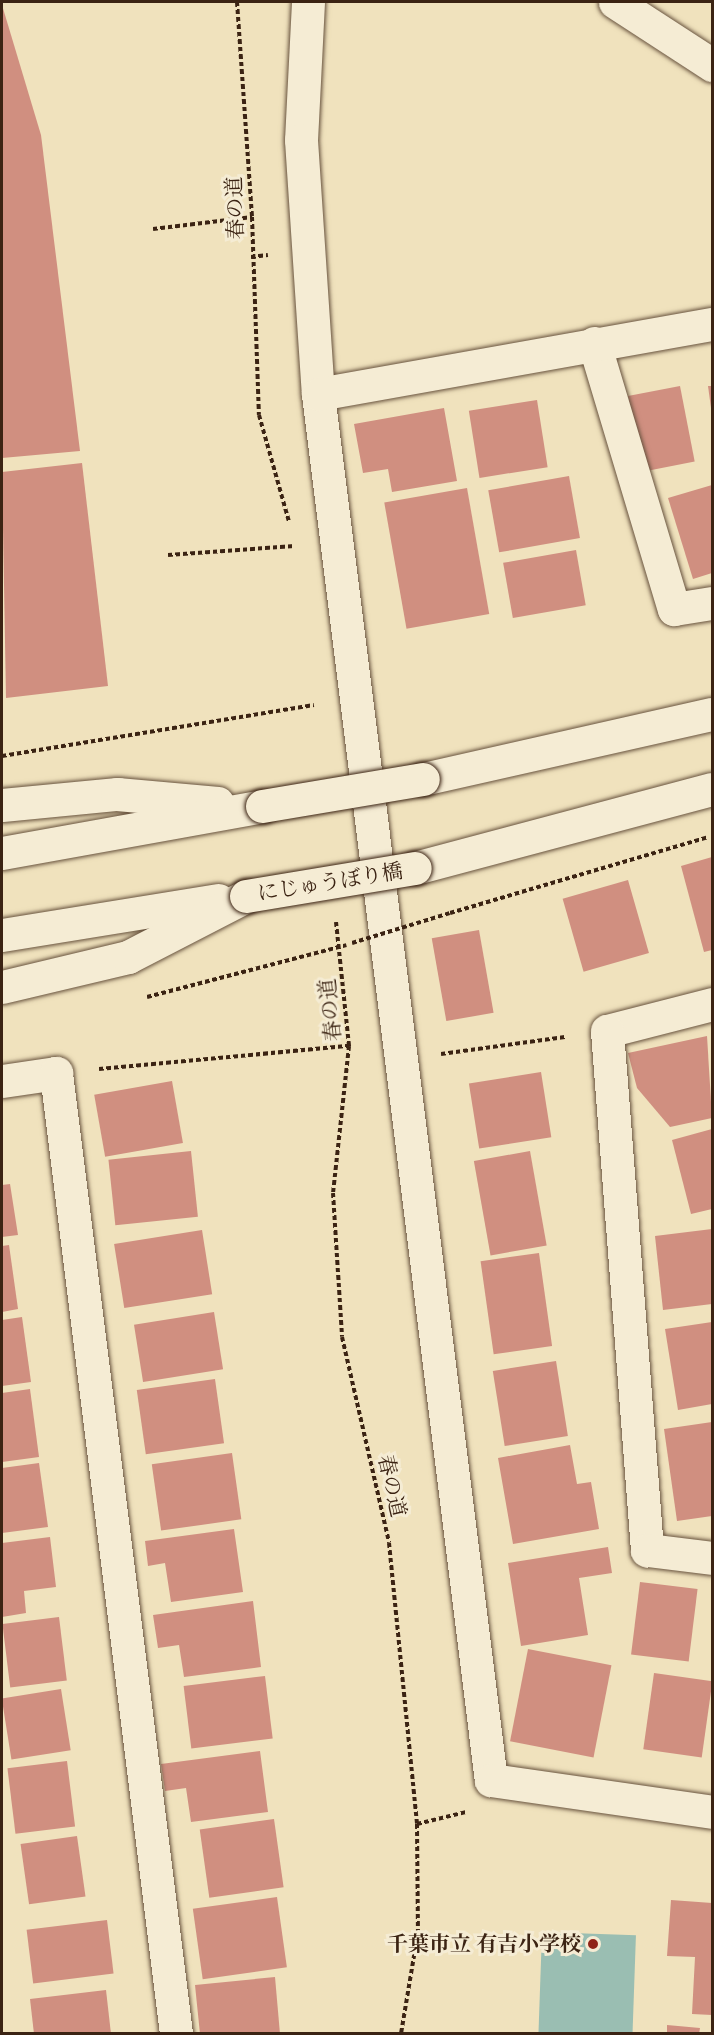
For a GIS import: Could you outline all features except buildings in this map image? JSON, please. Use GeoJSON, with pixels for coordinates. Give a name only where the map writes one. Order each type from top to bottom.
{"type":"FeatureCollection","features":[{"type":"Feature","properties":{"kind":"street"},"geometry":{"type":"LineString","coordinates":[[308,2],[301,140],[318,394],[491,1780],[712,1812]]}},
{"type":"Feature","properties":{"kind":"street"},"geometry":{"type":"LineString","coordinates":[[615,2],[712,65]]}},
{"type":"Feature","properties":{"kind":"street"},"geometry":{"type":"LineString","coordinates":[[318,394],[594,343],[712,324]]}},
{"type":"Feature","properties":{"kind":"street"},"geometry":{"type":"LineString","coordinates":[[594,343],[674,609],[712,603]]}},
{"type":"Feature","properties":{"kind":"street"},"geometry":{"type":"LineString","coordinates":[[2,853],[423,779],[712,714]]}},
{"type":"Feature","properties":{"kind":"street","name":"にじゅうぼり橋"},"geometry":{"type":"LineString","coordinates":[[2,935],[415,868],[712,789]]}},
{"type":"Feature","properties":{"kind":"street"},"geometry":{"type":"LineString","coordinates":[[2,805],[117,794],[262,806]]}},
{"type":"Feature","properties":{"kind":"street"},"geometry":{"type":"LineString","coordinates":[[2,987],[128,957],[246,896]]}},
{"type":"Feature","properties":{"kind":"street"},"geometry":{"type":"LineString","coordinates":[[712,1004],[607,1031],[647,1550],[712,1558]]}},
{"type":"Feature","properties":{"kind":"street"},"geometry":{"type":"LineString","coordinates":[[2,1081],[56,1073],[176,2034]]}},
{"type":"Feature","properties":{"kind":"path","name":"春の道"},"geometry":{"type":"LineString","coordinates":[[237,2],[252,217],[259,415]]}},
{"type":"Feature","properties":{"kind":"path"},"geometry":{"type":"LineString","coordinates":[[153,229],[252,217]]}},
{"type":"Feature","properties":{"kind":"path"},"geometry":{"type":"LineString","coordinates":[[168,555],[296,546]]}},
{"type":"Feature","properties":{"kind":"path"},"geometry":{"type":"LineString","coordinates":[[2,756],[318,705]]}},
{"type":"Feature","properties":{"kind":"path"},"geometry":{"type":"LineString","coordinates":[[141,998],[338,947],[712,836]]}},
{"type":"Feature","properties":{"kind":"path","name":"春の道"},"geometry":{"type":"LineString","coordinates":[[338,947],[349,1046],[333,1193],[342,1337],[389,1543],[417,1824],[417,1932],[401,2034]]}},
{"type":"Feature","properties":{"kind":"path"},"geometry":{"type":"LineString","coordinates":[[402,1060],[607,1031]]}},
{"type":"Feature","properties":{"kind":"path"},"geometry":{"type":"LineString","coordinates":[[56,1073],[349,1046]]}},
{"type":"Feature","properties":{"kind":"water"},"geometry":{"type":"Polygon","coordinates":[[[542,1932],[636,1935],[632,2034],[538,2033],[542,1932]]]}},
{"type":"Feature","properties":{"kind":"place","name":"千葉市立 有吉小学校"},"geometry":{"type":"Point","coordinates":[593,1944]}}]}
